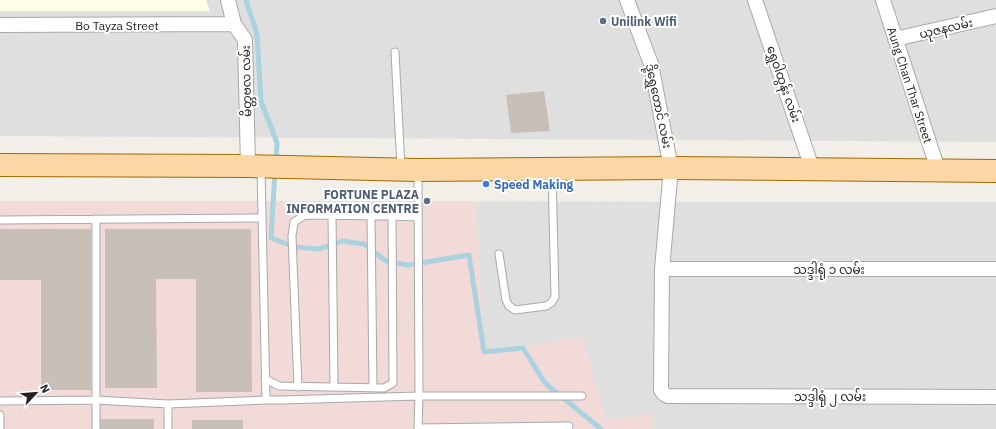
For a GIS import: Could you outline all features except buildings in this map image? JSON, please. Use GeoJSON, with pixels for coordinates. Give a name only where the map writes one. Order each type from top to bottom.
{"type":"FeatureCollection","features":[{"type":"Feature","properties":{"kind":"main road"},"geometry":{"type":"LineString","coordinates":[[0,165],[254,166],[409,170],[552,168],[812,168],[996,171]]}},
{"type":"Feature","properties":{"kind":"street","name":"မိတ္တဗလ လမ်း"},"geometry":{"type":"LineString","coordinates":[[228,0],[234,24],[245,40],[254,166]]}},
{"type":"Feature","properties":{"kind":"street","name":"ဒို့ရွှေတောင် လမ်း"},"geometry":{"type":"LineString","coordinates":[[626,0],[651,64],[671,168],[662,269],[661,390],[664,394]]}},
{"type":"Feature","properties":{"kind":"street","name":"ရွှေဝါထွန်း လမ်း"},"geometry":{"type":"LineString","coordinates":[[755,0],[812,168]]}},
{"type":"Feature","properties":{"kind":"street","name":"Aung Chan Thar Street"},"geometry":{"type":"LineString","coordinates":[[883,0],[938,170]]}},
{"type":"Feature","properties":{"kind":"street","name":"ယုဇနလမ်း"},"geometry":{"type":"LineString","coordinates":[[895,39],[996,16]]}},
{"type":"Feature","properties":{"kind":"street","name":"Bo Tayza Street"},"geometry":{"type":"LineString","coordinates":[[0,25],[234,24]]}},
{"type":"Feature","properties":{"kind":"street","name":"သဒ္ဒါရုံ ၁ လမ်း"},"geometry":{"type":"LineString","coordinates":[[662,269],[996,269]]}},
{"type":"Feature","properties":{"kind":"street","name":"သဒ္ဒါရုံ ၂ လမ်း"},"geometry":{"type":"LineString","coordinates":[[664,394],[668,396],[996,397]]}},
{"type":"Feature","properties":{"kind":"lane"},"geometry":{"type":"LineString","coordinates":[[395,52],[409,170],[418,217],[418,428],[569,426]]}},
{"type":"Feature","properties":{"kind":"lane"},"geometry":{"type":"LineString","coordinates":[[254,166],[262,218],[266,400]]}},
{"type":"Feature","properties":{"kind":"lane"},"geometry":{"type":"LineString","coordinates":[[499,254],[506,300],[509,306],[515,310],[546,306],[551,303],[555,297],[552,168]]}},
{"type":"Feature","properties":{"kind":"lane"},"geometry":{"type":"LineString","coordinates":[[298,386],[292,236],[294,222],[305,215],[418,217]]}},
{"type":"Feature","properties":{"kind":"lane"},"geometry":{"type":"LineString","coordinates":[[332,215],[334,387]]}},
{"type":"Feature","properties":{"kind":"lane"},"geometry":{"type":"LineString","coordinates":[[370,216],[373,388]]}},
{"type":"Feature","properties":{"kind":"lane"},"geometry":{"type":"LineString","coordinates":[[265,379],[279,386],[384,388],[393,383],[392,216]]}},
{"type":"Feature","properties":{"kind":"lane"},"geometry":{"type":"LineString","coordinates":[[0,220],[262,218]]}},
{"type":"Feature","properties":{"kind":"lane"},"geometry":{"type":"LineString","coordinates":[[96,219],[96,429]]}},
{"type":"Feature","properties":{"kind":"lane"},"geometry":{"type":"LineString","coordinates":[[0,401],[96,400],[168,404],[419,396],[582,396]]}},
{"type":"Feature","properties":{"kind":"lane"},"geometry":{"type":"LineString","coordinates":[[168,404],[168,429]]}},
{"type":"Feature","properties":{"kind":"lane"},"geometry":{"type":"LineString","coordinates":[[0,415],[0,429]]}},
{"type":"Feature","properties":{"kind":"shaded area"},"geometry":{"type":"Polygon","coordinates":[[[0,0],[996,0],[996,142],[0,136],[0,0]]]}},
{"type":"Feature","properties":{"kind":"shaded area"},"geometry":{"type":"Polygon","coordinates":[[[0,0],[206,0],[210,11],[0,11],[0,0]]]}},
{"type":"Feature","properties":{"kind":"shaded area"},"geometry":{"type":"Polygon","coordinates":[[[0,201],[996,202],[996,429],[0,429],[0,201]]]}},
{"type":"Feature","properties":{"kind":"shaded area"},"geometry":{"type":"Polygon","coordinates":[[[0,201],[476,201],[484,352],[582,337],[606,419],[653,414],[654,429],[0,429],[0,201]]]}},
{"type":"Feature","properties":{"kind":"waterway"},"geometry":{"type":"LineString","coordinates":[[246,0],[257,34],[261,101],[277,143],[276,161]]}},
{"type":"Feature","properties":{"kind":"waterway"},"geometry":{"type":"LineString","coordinates":[[275,171],[271,238],[295,247],[319,249],[342,241],[364,244],[386,261],[408,265],[469,255],[484,352],[523,348],[545,383],[601,429]]}},
{"type":"Feature","properties":{"kind":"place","name":"Unilink Wifi"},"geometry":{"type":"Point","coordinates":[603,21]}},
{"type":"Feature","properties":{"kind":"place","name":"Speed Making"},"geometry":{"type":"Point","coordinates":[486,184]}},
{"type":"Feature","properties":{"kind":"place","name":"FORTUNE PLAZA INFORMATION CENTRE"},"geometry":{"type":"Point","coordinates":[427,201]}}]}
